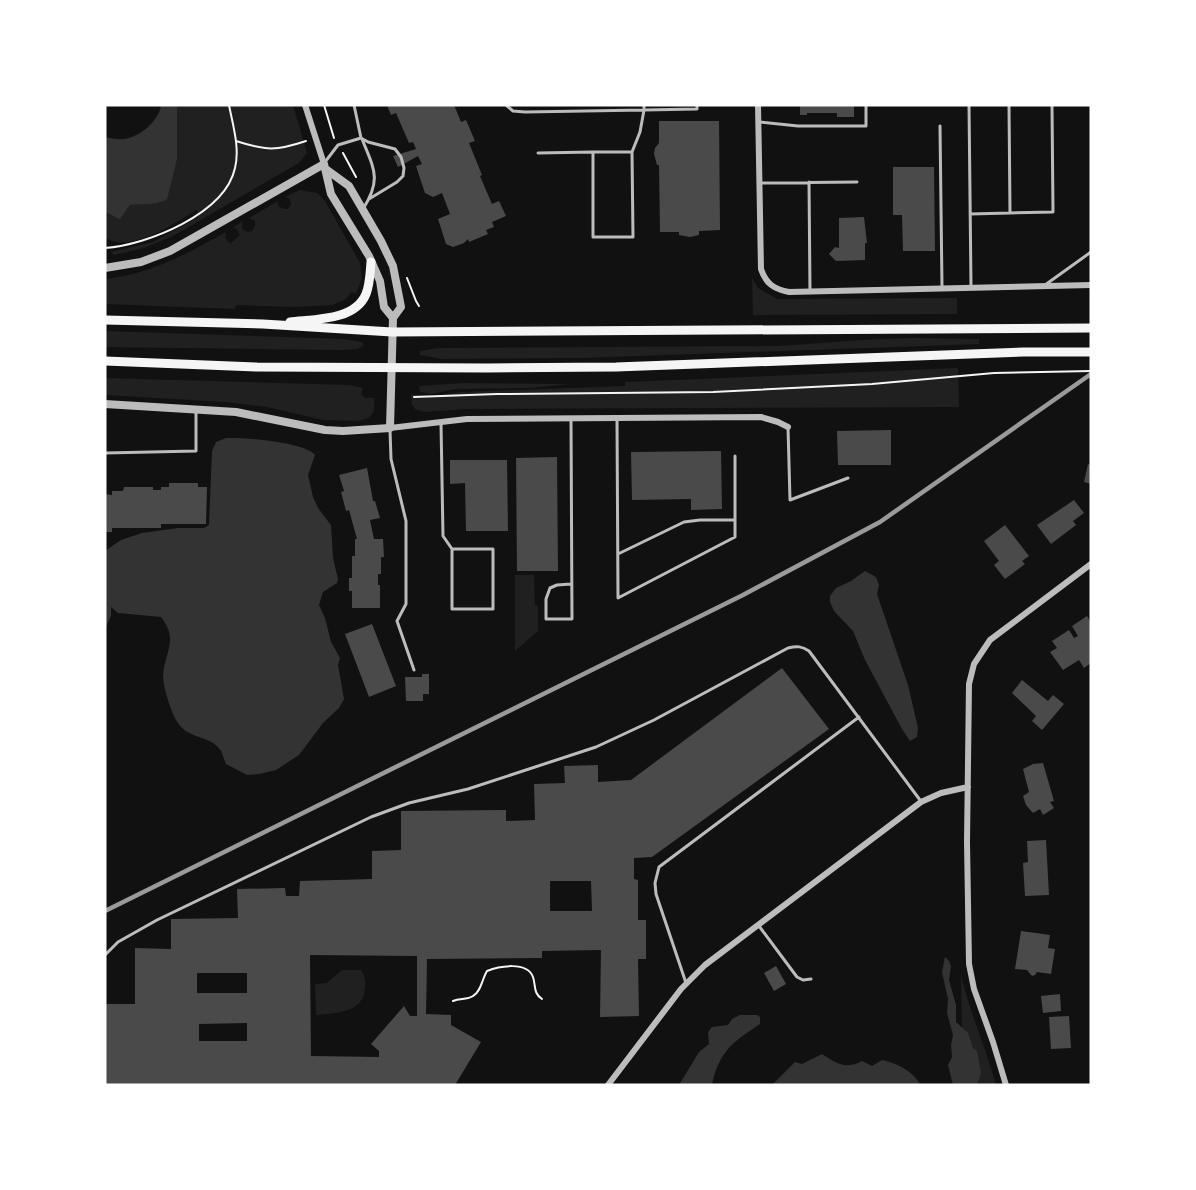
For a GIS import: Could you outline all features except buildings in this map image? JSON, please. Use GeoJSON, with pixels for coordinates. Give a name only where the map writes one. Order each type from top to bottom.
{"type":"FeatureCollection","features":[{"type":"Feature","properties":{"kind":"main road"},"geometry":{"type":"LineString","coordinates":[[263,324],[338,316],[356,307],[366,296],[371,262]]}},
{"type":"Feature","properties":{"kind":"main road"},"geometry":{"type":"LineString","coordinates":[[105,320],[263,324],[392,332],[1091,328]]}},
{"type":"Feature","properties":{"kind":"main road"},"geometry":{"type":"LineString","coordinates":[[105,361],[257,367],[616,367],[1024,352],[1091,352]]}},
{"type":"Feature","properties":{"kind":"street"},"geometry":{"type":"LineString","coordinates":[[305,105],[325,167],[331,194],[371,262],[380,281],[384,307],[393,318]]}},
{"type":"Feature","properties":{"kind":"street"},"geometry":{"type":"LineString","coordinates":[[758,105],[761,269],[767,283],[780,290],[810,291],[1091,285]]}},
{"type":"Feature","properties":{"kind":"street"},"geometry":{"type":"LineString","coordinates":[[325,167],[349,186],[388,253],[399,285],[401,306],[393,318],[392,332],[390,428]]}},
{"type":"Feature","properties":{"kind":"street"},"geometry":{"type":"LineString","coordinates":[[105,268],[141,262],[170,251],[325,167]]}},
{"type":"Feature","properties":{"kind":"street"},"geometry":{"type":"LineString","coordinates":[[105,404],[257,415],[325,430],[343,431],[467,419],[761,417],[788,427]]}},
{"type":"Feature","properties":{"kind":"street"},"geometry":{"type":"LineString","coordinates":[[1006,1085],[974,989],[969,964],[969,691],[974,664],[990,640],[1091,564]]}},
{"type":"Feature","properties":{"kind":"street"},"geometry":{"type":"LineString","coordinates":[[608,1085],[686,983],[705,965],[921,802],[941,793],[968,787]]}},
{"type":"Feature","properties":{"kind":"lane"},"geometry":{"type":"LineString","coordinates":[[354,105],[361,138],[373,167],[373,192],[363,210]]}},
{"type":"Feature","properties":{"kind":"lane"},"geometry":{"type":"LineString","coordinates":[[506,105],[513,111],[525,112],[697,109],[697,105]]}},
{"type":"Feature","properties":{"kind":"lane"},"geometry":{"type":"LineString","coordinates":[[592,152],[593,237],[633,237],[632,152],[640,132],[644,105]]}},
{"type":"Feature","properties":{"kind":"lane"},"geometry":{"type":"LineString","coordinates":[[758,122],[798,126],[866,126],[866,105]]}},
{"type":"Feature","properties":{"kind":"lane"},"geometry":{"type":"LineString","coordinates":[[969,105],[971,288]]}},
{"type":"Feature","properties":{"kind":"lane"},"geometry":{"type":"LineString","coordinates":[[1009,105],[1010,213]]}},
{"type":"Feature","properties":{"kind":"lane"},"geometry":{"type":"LineString","coordinates":[[970,214],[1053,213],[1052,105]]}},
{"type":"Feature","properties":{"kind":"lane"},"geometry":{"type":"LineString","coordinates":[[940,126],[942,289]]}},
{"type":"Feature","properties":{"kind":"lane"},"geometry":{"type":"LineString","coordinates":[[325,167],[338,145],[361,138],[395,149],[404,168],[403,176],[369,199]]}},
{"type":"Feature","properties":{"kind":"lane"},"geometry":{"type":"LineString","coordinates":[[538,153],[632,152]]}},
{"type":"Feature","properties":{"kind":"lane"},"geometry":{"type":"LineString","coordinates":[[809,182],[810,291]]}},
{"type":"Feature","properties":{"kind":"lane"},"geometry":{"type":"LineString","coordinates":[[759,183],[857,182]]}},
{"type":"Feature","properties":{"kind":"lane"},"geometry":{"type":"LineString","coordinates":[[1044,286],[1091,252]]}},
{"type":"Feature","properties":{"kind":"lane"},"geometry":{"type":"LineString","coordinates":[[105,453],[196,451],[195,409]]}},
{"type":"Feature","properties":{"kind":"lane"},"geometry":{"type":"LineString","coordinates":[[571,419],[572,619],[546,619],[546,599],[550,588],[571,584]]}},
{"type":"Feature","properties":{"kind":"lane"},"geometry":{"type":"LineString","coordinates":[[617,419],[618,598],[735,537],[735,456]]}},
{"type":"Feature","properties":{"kind":"lane"},"geometry":{"type":"LineString","coordinates":[[441,421],[442,536],[452,549],[452,609],[493,609],[493,549],[452,549]]}},
{"type":"Feature","properties":{"kind":"lane"},"geometry":{"type":"LineString","coordinates":[[788,427],[790,500],[848,478]]}},
{"type":"Feature","properties":{"kind":"lane"},"geometry":{"type":"LineString","coordinates":[[390,428],[391,459],[406,521],[406,604],[397,621],[414,670]]}},
{"type":"Feature","properties":{"kind":"lane"},"geometry":{"type":"LineString","coordinates":[[618,554],[684,522],[735,520]]}},
{"type":"Feature","properties":{"kind":"lane"},"geometry":{"type":"LineString","coordinates":[[105,955],[118,942],[157,920],[371,817],[409,803],[468,789],[596,747],[647,724],[788,648],[800,646],[809,651],[921,802]]}},
{"type":"Feature","properties":{"kind":"lane"},"geometry":{"type":"LineString","coordinates":[[686,983],[656,894],[655,883],[659,867],[859,717]]}},
{"type":"Feature","properties":{"kind":"lane"},"geometry":{"type":"LineString","coordinates":[[758,924],[797,977],[803,980],[811,979]]}},
{"type":"Feature","properties":{"kind":"path"},"geometry":{"type":"LineString","coordinates":[[105,248],[134,244],[164,233],[216,201],[232,179],[237,157],[229,105]]}},
{"type":"Feature","properties":{"kind":"path"},"geometry":{"type":"LineString","coordinates":[[324,105],[332,134]]}},
{"type":"Feature","properties":{"kind":"path"},"geometry":{"type":"LineString","coordinates":[[236,141],[265,150],[288,147],[315,138]]}},
{"type":"Feature","properties":{"kind":"path"},"geometry":{"type":"LineString","coordinates":[[414,397],[713,392],[872,384],[1041,371],[1091,371]]}},
{"type":"Feature","properties":{"kind":"path"},"geometry":{"type":"LineString","coordinates":[[453,1001],[472,997],[479,992],[482,977],[487,971],[510,966],[527,970],[532,975],[534,989],[538,997],[542,999]]}},
{"type":"Feature","properties":{"kind":"shaded area"},"geometry":{"type":"Polygon","coordinates":[[[161,105],[177,105],[177,159],[167,199],[155,203],[130,205],[120,219],[105,212],[105,137],[130,138],[142,132],[157,117],[161,105]]]}},
{"type":"Feature","properties":{"kind":"shaded area"},"geometry":{"type":"Polygon","coordinates":[[[177,105],[293,105],[307,153],[299,163],[173,236],[144,248],[114,255],[111,252],[153,242],[198,217],[197,210],[152,235],[127,242],[116,242],[105,238],[105,212],[120,218],[130,205],[161,203],[177,159],[177,105]]]}},
{"type":"Feature","properties":{"kind":"shaded area"},"geometry":{"type":"Polygon","coordinates":[[[300,190],[317,193],[325,201],[360,263],[362,278],[356,294],[352,292],[346,299],[332,305],[293,307],[236,305],[235,309],[105,304],[105,279],[153,268],[226,232],[225,237],[231,243],[240,235],[237,229],[232,228],[243,221],[242,229],[252,231],[255,221],[249,218],[278,201],[278,206],[288,209],[291,205],[290,199],[285,197],[300,190]]]}},
{"type":"Feature","properties":{"kind":"shaded area"},"geometry":{"type":"Polygon","coordinates":[[[752,278],[758,288],[777,299],[957,298],[957,314],[753,315],[752,278]]]}},
{"type":"Feature","properties":{"kind":"shaded area"},"geometry":{"type":"Polygon","coordinates":[[[105,331],[344,339],[362,342],[364,345],[358,349],[341,350],[105,347],[105,331]]]}},
{"type":"Feature","properties":{"kind":"shaded area"},"geometry":{"type":"Polygon","coordinates":[[[916,338],[979,339],[979,344],[582,358],[442,359],[420,355],[420,351],[439,348],[779,346],[916,338]]]}},
{"type":"Feature","properties":{"kind":"shaded area"},"geometry":{"type":"Polygon","coordinates":[[[958,368],[959,407],[465,409],[424,412],[415,409],[412,405],[411,394],[436,396],[461,392],[625,386],[625,382],[958,368]]]}},
{"type":"Feature","properties":{"kind":"shaded area"},"geometry":{"type":"Polygon","coordinates":[[[105,378],[350,385],[363,388],[361,394],[365,398],[374,398],[374,411],[369,418],[359,421],[323,420],[267,407],[226,402],[105,395],[105,378]]]}},
{"type":"Feature","properties":{"kind":"shaded area"},"geometry":{"type":"Polygon","coordinates":[[[463,383],[570,384],[531,388],[455,389],[432,394],[420,392],[419,386],[463,383]]]}},
{"type":"Feature","properties":{"kind":"shaded area"},"geometry":{"type":"Polygon","coordinates":[[[226,438],[246,438],[286,444],[309,450],[315,455],[308,475],[318,508],[331,525],[333,558],[338,579],[337,583],[323,592],[319,605],[331,642],[340,658],[338,665],[344,699],[299,755],[276,770],[247,775],[226,764],[216,745],[184,730],[174,716],[163,675],[170,639],[161,617],[118,613],[111,607],[111,616],[105,629],[105,551],[121,540],[142,533],[178,528],[204,528],[209,525],[212,451],[216,442],[226,438]]]}},
{"type":"Feature","properties":{"kind":"shaded area"},"geometry":{"type":"Polygon","coordinates":[[[865,571],[876,577],[879,585],[877,594],[908,685],[918,728],[917,737],[910,741],[865,660],[853,631],[834,611],[830,602],[830,596],[836,588],[865,571]]]}},
{"type":"Feature","properties":{"kind":"shaded area"},"geometry":{"type":"Polygon","coordinates":[[[515,575],[534,575],[538,631],[515,651],[515,575]]]}},
{"type":"Feature","properties":{"kind":"shaded area"},"geometry":{"type":"Polygon","coordinates":[[[945,957],[951,966],[949,980],[956,1005],[956,1022],[968,1033],[973,1048],[977,1051],[981,1073],[977,1085],[953,1085],[948,1065],[952,1057],[953,1035],[947,1013],[948,999],[942,972],[945,957]]]}},
{"type":"Feature","properties":{"kind":"shaded area"},"geometry":{"type":"Polygon","coordinates":[[[342,970],[361,970],[365,988],[360,1002],[347,1010],[316,1015],[315,984],[327,983],[342,970]]]}},
{"type":"Feature","properties":{"kind":"shaded area"},"geometry":{"type":"Polygon","coordinates":[[[961,974],[968,1002],[996,1085],[963,1085],[961,974]]]}},
{"type":"Feature","properties":{"kind":"shaded area"},"geometry":{"type":"Polygon","coordinates":[[[740,1015],[757,1015],[760,1017],[760,1024],[728,1048],[715,1073],[712,1085],[679,1085],[699,1052],[709,1044],[708,1032],[712,1027],[728,1025],[732,1019],[740,1015]]]}},
{"type":"Feature","properties":{"kind":"shaded area"},"geometry":{"type":"Polygon","coordinates":[[[822,1054],[836,1063],[846,1065],[862,1061],[872,1066],[882,1060],[909,1072],[921,1085],[772,1085],[795,1062],[802,1064],[822,1054]]]}},
{"type":"Feature","properties":{"kind":"railway"},"geometry":{"type":"LineString","coordinates":[[105,911],[743,595],[880,522],[1091,374]]}}]}
